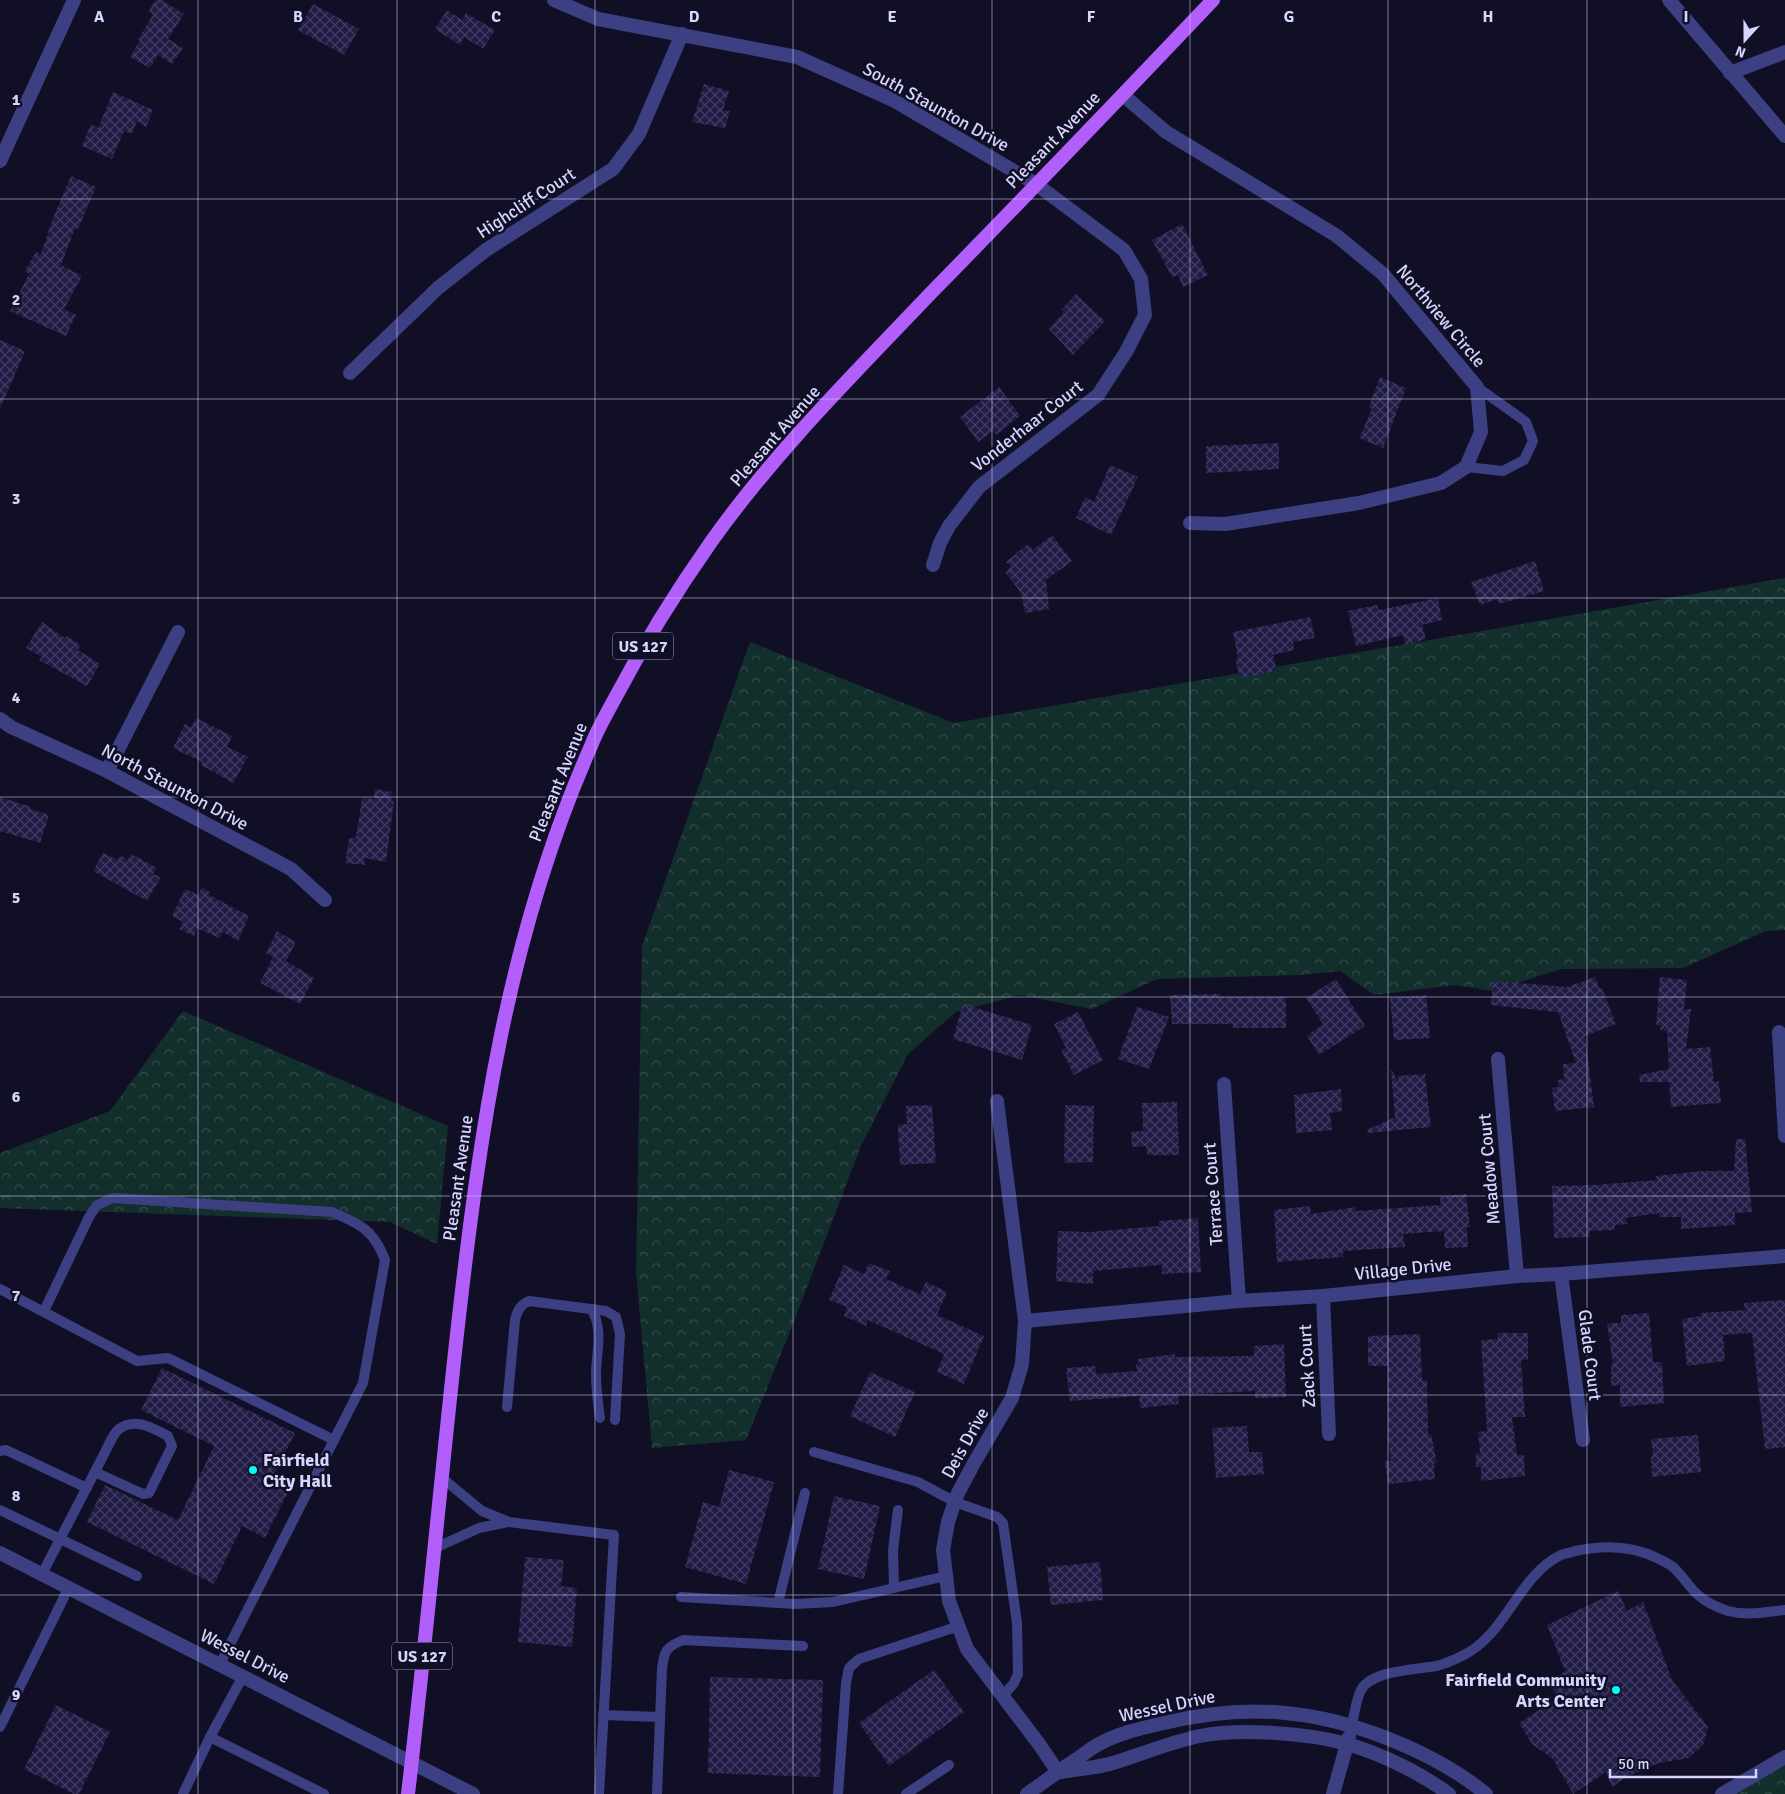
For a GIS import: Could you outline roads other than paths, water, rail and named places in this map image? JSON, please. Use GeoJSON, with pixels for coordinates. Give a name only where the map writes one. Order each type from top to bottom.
{"type":"FeatureCollection","features":[{"type":"Feature","properties":{"kind":"main road","name":"Pleasant Avenue"},"geometry":{"type":"LineString","coordinates":[[408,1794],[433,1549],[470,1226],[496,1056],[524,931],[554,837],[593,740],[639,652],[675,596],[713,539],[768,469],[868,359],[1213,0]]}},
{"type":"Feature","properties":{"kind":"street"},"geometry":{"type":"LineString","coordinates":[[0,161],[74,0]]}},
{"type":"Feature","properties":{"kind":"street","name":"South Staunton Drive"},"geometry":{"type":"LineString","coordinates":[[554,0],[598,19],[798,57],[893,100],[1036,184]]}},
{"type":"Feature","properties":{"kind":"street"},"geometry":{"type":"LineString","coordinates":[[1668,0],[1785,136]]}},
{"type":"Feature","properties":{"kind":"street","name":"Highcliff Court"},"geometry":{"type":"LineString","coordinates":[[350,373],[438,288],[486,250],[614,169],[639,134],[682,34]]}},
{"type":"Feature","properties":{"kind":"street"},"geometry":{"type":"LineString","coordinates":[[1730,72],[1785,52]]}},
{"type":"Feature","properties":{"kind":"street","name":"Northview Circle"},"geometry":{"type":"LineString","coordinates":[[1123,95],[1166,132],[1337,236],[1383,274],[1477,387],[1481,432],[1466,467]]}},
{"type":"Feature","properties":{"kind":"street","name":"Vonderhaar Court"},"geometry":{"type":"LineString","coordinates":[[933,565],[940,543],[949,526],[979,487],[1098,395],[1126,352],[1145,315],[1142,279],[1124,250],[1036,184]]}},
{"type":"Feature","properties":{"kind":"street"},"geometry":{"type":"LineString","coordinates":[[1190,523],[1225,524],[1359,503],[1441,484],[1466,467]]}},
{"type":"Feature","properties":{"kind":"street"},"geometry":{"type":"LineString","coordinates":[[107,771],[178,632]]}},
{"type":"Feature","properties":{"kind":"street","name":"North Staunton Drive"},"geometry":{"type":"LineString","coordinates":[[0,719],[11,727],[107,771],[291,869],[325,900]]}},
{"type":"Feature","properties":{"kind":"street"},"geometry":{"type":"LineString","coordinates":[[1779,1032],[1785,1136]]}},
{"type":"Feature","properties":{"kind":"street","name":"Meadow Court"},"geometry":{"type":"LineString","coordinates":[[1498,1059],[1516,1276]]}},
{"type":"Feature","properties":{"kind":"street","name":"Terrace Court"},"geometry":{"type":"LineString","coordinates":[[1224,1084],[1239,1301]]}},
{"type":"Feature","properties":{"kind":"street","name":"Deis Drive"},"geometry":{"type":"LineString","coordinates":[[997,1101],[1025,1321],[1022,1364],[1012,1398],[974,1463],[955,1502],[948,1522],[943,1550],[949,1601],[967,1649],[1058,1772]]}},
{"type":"Feature","properties":{"kind":"street","name":"Village Drive"},"geometry":{"type":"LineString","coordinates":[[1025,1321],[1239,1301],[1323,1296],[1516,1276],[1785,1256]]}},
{"type":"Feature","properties":{"kind":"street","name":"Glade Court"},"geometry":{"type":"LineString","coordinates":[[1561,1274],[1583,1440]]}},
{"type":"Feature","properties":{"kind":"street","name":"Zack Court"},"geometry":{"type":"LineString","coordinates":[[1323,1296],[1329,1434]]}},
{"type":"Feature","properties":{"kind":"street","name":"Wessel Drive"},"geometry":{"type":"LineString","coordinates":[[0,1553],[473,1794]]}},
{"type":"Feature","properties":{"kind":"street","name":"Wessel Drive"},"geometry":{"type":"LineString","coordinates":[[1028,1794],[1098,1744],[1121,1735],[1164,1723],[1214,1713],[1256,1711],[1294,1713],[1352,1725],[1402,1744],[1441,1762],[1486,1794]]}},
{"type":"Feature","properties":{"kind":"street"},"geometry":{"type":"LineString","coordinates":[[1333,1794],[1352,1725]]}},
{"type":"Feature","properties":{"kind":"street","name":"Wessel Drive"},"geometry":{"type":"LineString","coordinates":[[1058,1772],[1111,1764],[1170,1743],[1230,1732],[1308,1737],[1348,1744],[1391,1761],[1421,1776],[1449,1794]]}},
{"type":"Feature","properties":{"kind":"street"},"geometry":{"type":"LineString","coordinates":[[1722,1794],[1785,1757]]}},
{"type":"Feature","properties":{"kind":"lane"},"geometry":{"type":"LineString","coordinates":[[1466,467],[1503,471],[1524,460],[1533,440],[1526,422],[1477,387]]}},
{"type":"Feature","properties":{"kind":"lane"},"geometry":{"type":"LineString","coordinates":[[44,1311],[89,1217],[98,1205],[113,1198],[332,1212],[353,1221],[369,1232],[380,1244],[385,1260],[363,1383],[220,1664]]}},
{"type":"Feature","properties":{"kind":"lane"},"geometry":{"type":"LineString","coordinates":[[0,1289],[137,1362],[168,1358],[334,1440]]}},
{"type":"Feature","properties":{"kind":"lane"},"geometry":{"type":"LineString","coordinates":[[507,1407],[515,1320],[517,1311],[523,1304],[529,1301],[606,1310],[616,1317],[620,1334],[615,1420]]}},
{"type":"Feature","properties":{"kind":"lane"},"geometry":{"type":"LineString","coordinates":[[591,1309],[597,1317],[596,1376],[600,1418]]}},
{"type":"Feature","properties":{"kind":"lane"},"geometry":{"type":"LineString","coordinates":[[42,1574],[95,1472],[118,1429],[131,1423],[147,1425],[168,1436],[172,1446],[149,1493],[143,1494],[95,1472]]}},
{"type":"Feature","properties":{"kind":"lane"},"geometry":{"type":"LineString","coordinates":[[0,1451],[6,1450],[87,1488]]}},
{"type":"Feature","properties":{"kind":"lane"},"geometry":{"type":"LineString","coordinates":[[814,1452],[918,1482],[955,1502],[997,1517],[1003,1523],[1017,1623],[1018,1674],[1014,1683],[1003,1696]]}},
{"type":"Feature","properties":{"kind":"lane"},"geometry":{"type":"LineString","coordinates":[[441,1478],[482,1511],[509,1522],[614,1535],[599,1794]]}},
{"type":"Feature","properties":{"kind":"lane"},"geometry":{"type":"LineString","coordinates":[[778,1603],[805,1492]]}},
{"type":"Feature","properties":{"kind":"lane"},"geometry":{"type":"LineString","coordinates":[[0,1510],[137,1576]]}},
{"type":"Feature","properties":{"kind":"lane"},"geometry":{"type":"LineString","coordinates":[[894,1588],[894,1550],[898,1510]]}},
{"type":"Feature","properties":{"kind":"lane"},"geometry":{"type":"LineString","coordinates":[[433,1549],[480,1528],[509,1522]]}},
{"type":"Feature","properties":{"kind":"lane"},"geometry":{"type":"LineString","coordinates":[[1352,1725],[1360,1691],[1369,1680],[1384,1675],[1438,1666],[1465,1654],[1484,1640],[1503,1621],[1521,1593],[1540,1570],[1561,1555],[1593,1547],[1621,1546],[1648,1554],[1671,1565],[1698,1595],[1728,1611],[1750,1614],[1785,1610]]}},
{"type":"Feature","properties":{"kind":"lane"},"geometry":{"type":"LineString","coordinates":[[681,1597],[795,1604],[833,1602],[946,1576]]}},
{"type":"Feature","properties":{"kind":"lane"},"geometry":{"type":"LineString","coordinates":[[0,1727],[69,1587]]}},
{"type":"Feature","properties":{"kind":"lane"},"geometry":{"type":"LineString","coordinates":[[838,1794],[846,1683],[849,1668],[859,1659],[959,1626]]}},
{"type":"Feature","properties":{"kind":"lane"},"geometry":{"type":"LineString","coordinates":[[657,1794],[662,1669],[664,1656],[670,1646],[683,1640],[803,1646]]}},
{"type":"Feature","properties":{"kind":"lane"},"geometry":{"type":"LineString","coordinates":[[183,1794],[210,1737],[243,1676]]}},
{"type":"Feature","properties":{"kind":"lane"},"geometry":{"type":"LineString","coordinates":[[603,1715],[660,1717]]}},
{"type":"Feature","properties":{"kind":"lane"},"geometry":{"type":"LineString","coordinates":[[210,1737],[324,1794]]}},
{"type":"Feature","properties":{"kind":"lane"},"geometry":{"type":"LineString","coordinates":[[906,1794],[949,1765]]}},
{"type":"Feature","properties":{"kind":"place","name":"Fairfield City Hall"},"geometry":{"type":"Point","coordinates":[253,1470]}},
{"type":"Feature","properties":{"kind":"place","name":"Fairfield Community Arts Center"},"geometry":{"type":"Point","coordinates":[1616,1690]}}]}
